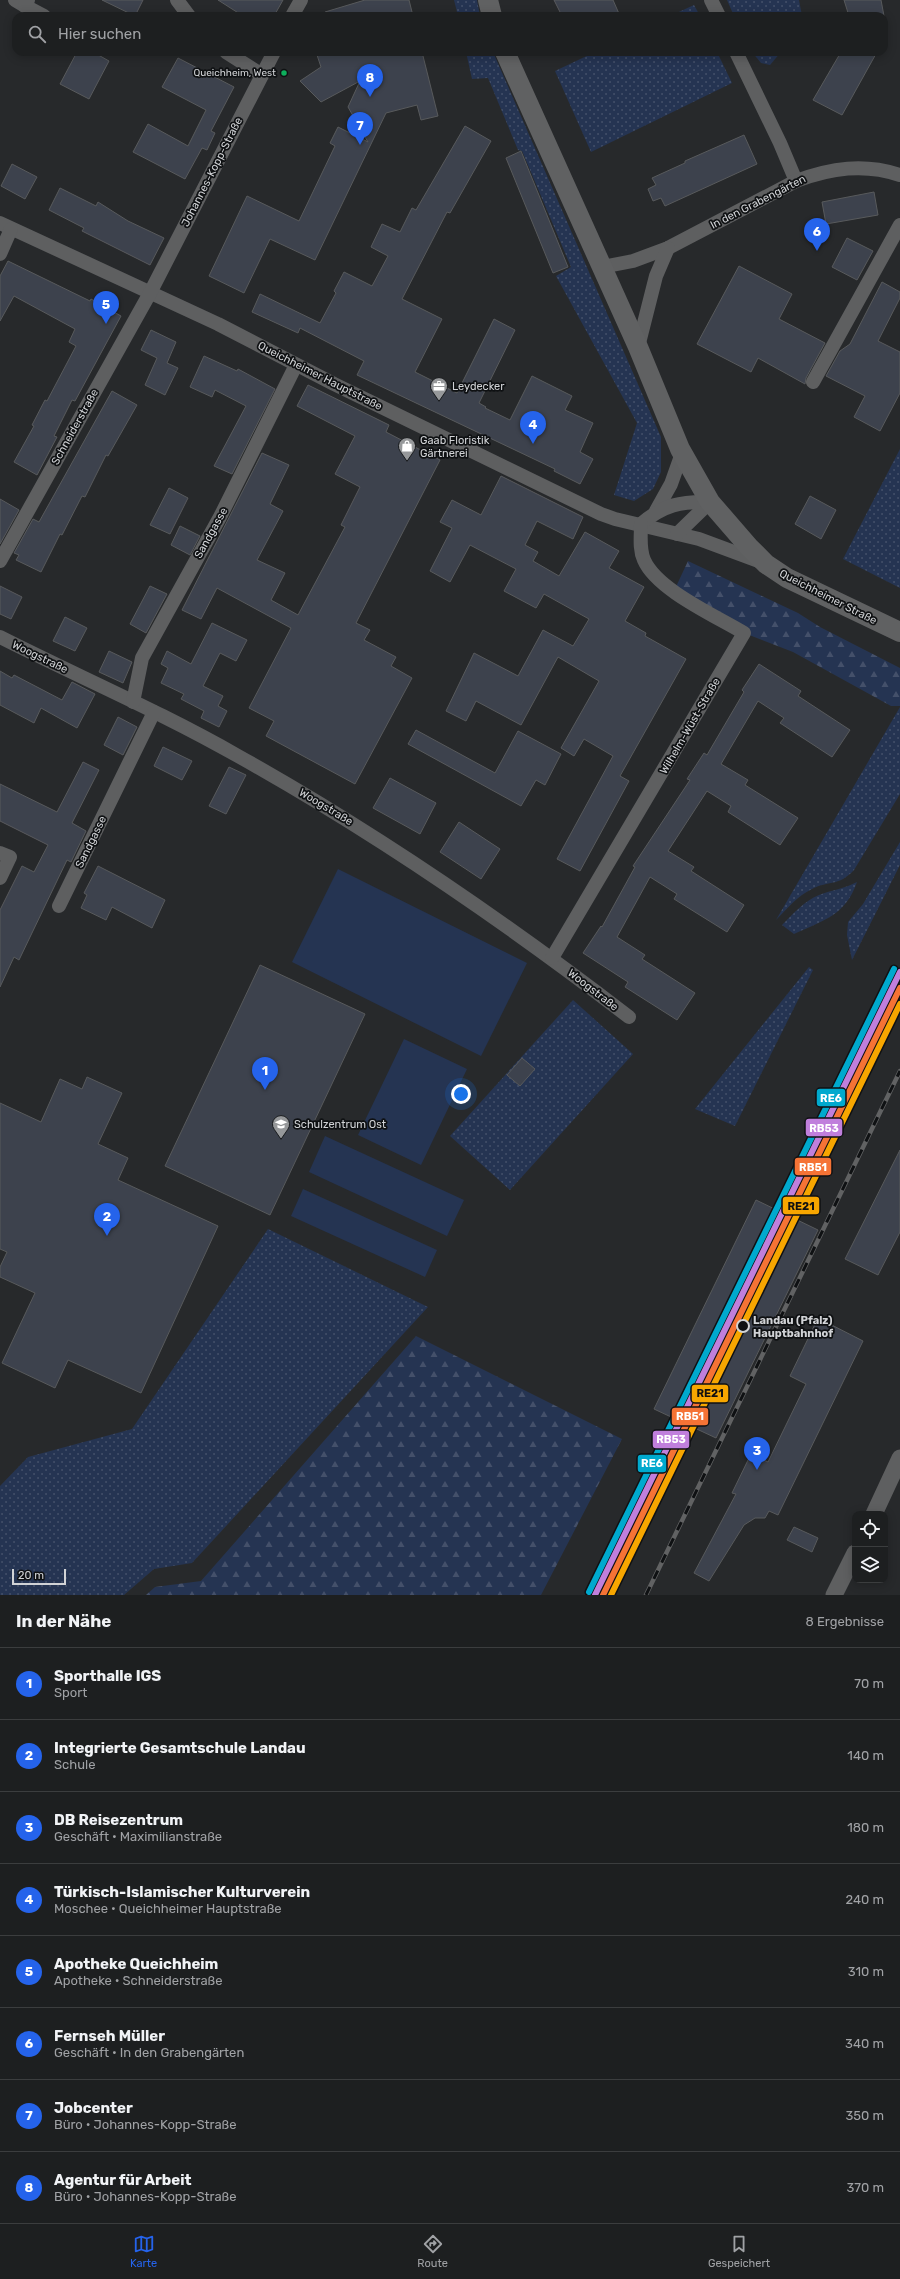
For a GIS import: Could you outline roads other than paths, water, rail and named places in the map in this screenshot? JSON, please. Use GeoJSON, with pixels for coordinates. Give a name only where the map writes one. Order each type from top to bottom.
{"type":"FeatureCollection","features":[{"type":"Feature","properties":{"kind":"main road"},"geometry":{"type":"LineString","coordinates":[[488,0],[491,12]]}},
{"type":"Feature","properties":{"kind":"main road","name":"Queichheimer Straße"},"geometry":{"type":"LineString","coordinates":[[507,56],[638,347],[682,453],[710,502],[749,547],[766,564],[786,578],[900,632]]}},
{"type":"Feature","properties":{"kind":"street"},"geometry":{"type":"LineString","coordinates":[[177,0],[186,12]]}},
{"type":"Feature","properties":{"kind":"street"},"geometry":{"type":"LineString","coordinates":[[294,12],[301,0]]}},
{"type":"Feature","properties":{"kind":"street"},"geometry":{"type":"LineString","coordinates":[[711,0],[717,12]]}},
{"type":"Feature","properties":{"kind":"street"},"geometry":{"type":"LineString","coordinates":[[22,2],[38,12]]}},
{"type":"Feature","properties":{"kind":"street"},"geometry":{"type":"LineString","coordinates":[[232,56],[262,75]]}},
{"type":"Feature","properties":{"kind":"street","name":"Johannes-Kopp-Straße"},"geometry":{"type":"LineString","coordinates":[[150,293],[272,56]]}},
{"type":"Feature","properties":{"kind":"street"},"geometry":{"type":"LineString","coordinates":[[738,56],[780,143],[796,181]]}},
{"type":"Feature","properties":{"kind":"street","name":"In den Grabengärten"},"geometry":{"type":"LineString","coordinates":[[602,267],[633,261],[668,248],[796,181],[830,170],[847,168],[882,169],[900,175]]}},
{"type":"Feature","properties":{"kind":"street"},"geometry":{"type":"LineString","coordinates":[[0,254],[6,226]]}},
{"type":"Feature","properties":{"kind":"street","name":"Queichheimer Hauptstraße"},"geometry":{"type":"LineString","coordinates":[[6,226],[218,324],[296,365],[596,511],[615,519],[700,539],[766,564]]}},
{"type":"Feature","properties":{"kind":"street"},"geometry":{"type":"LineString","coordinates":[[813,382],[900,226]]}},
{"type":"Feature","properties":{"kind":"street"},"geometry":{"type":"LineString","coordinates":[[638,347],[656,276],[668,248]]}},
{"type":"Feature","properties":{"kind":"street","name":"Schneiderstraße"},"geometry":{"type":"LineString","coordinates":[[0,561],[150,293]]}},
{"type":"Feature","properties":{"kind":"street","name":"Sandgasse"},"geometry":{"type":"LineString","coordinates":[[133,702],[142,658],[220,517],[296,365]]}},
{"type":"Feature","properties":{"kind":"street"},"geometry":{"type":"LineString","coordinates":[[641,524],[656,511],[671,484],[682,453]]}},
{"type":"Feature","properties":{"kind":"street"},"geometry":{"type":"LineString","coordinates":[[656,511],[688,502],[710,502]]}},
{"type":"Feature","properties":{"kind":"street"},"geometry":{"type":"LineString","coordinates":[[677,534],[710,502]]}},
{"type":"Feature","properties":{"kind":"street","name":"Wilhelm-Wüst-Straße"},"geometry":{"type":"LineString","coordinates":[[552,958],[744,632],[674,591],[652,574],[643,559],[641,524]]}},
{"type":"Feature","properties":{"kind":"street","name":"Woogstraße"},"geometry":{"type":"LineString","coordinates":[[0,637],[154,712],[258,767],[399,852],[552,958],[628,1017]]}},
{"type":"Feature","properties":{"kind":"street","name":"Sandgasse"},"geometry":{"type":"LineString","coordinates":[[59,906],[154,712]]}},
{"type":"Feature","properties":{"kind":"street"},"geometry":{"type":"LineString","coordinates":[[0,853],[10,857],[0,878]]}},
{"type":"Feature","properties":{"kind":"street"},"geometry":{"type":"LineString","coordinates":[[876,1511],[898,1468]]}},
{"type":"Feature","properties":{"kind":"street"},"geometry":{"type":"LineString","coordinates":[[834,1595],[852,1559]]}},
{"type":"Feature","properties":{"kind":"railway"},"geometry":{"type":"LineString","coordinates":[[646,1595],[900,1071]]}},
{"type":"Feature","properties":{"kind":"place","name":"Queichheim, West"},"geometry":{"type":"Point","coordinates":[284,73]}},
{"type":"Feature","properties":{"kind":"place","name":"Agentur für Arbeit"},"geometry":{"type":"Point","coordinates":[370,97]}},
{"type":"Feature","properties":{"kind":"place","name":"Jobcenter"},"geometry":{"type":"Point","coordinates":[360,145]}},
{"type":"Feature","properties":{"kind":"place","name":"Fernseh Müller"},"geometry":{"type":"Point","coordinates":[817,251]}},
{"type":"Feature","properties":{"kind":"place","name":"Apotheke Queichheim"},"geometry":{"type":"Point","coordinates":[106,324]}},
{"type":"Feature","properties":{"kind":"place","name":"Leydecker"},"geometry":{"type":"Point","coordinates":[439,401]}},
{"type":"Feature","properties":{"kind":"place","name":"Türkisch-Islamischer Kulturverein"},"geometry":{"type":"Point","coordinates":[533,444]}},
{"type":"Feature","properties":{"kind":"place","name":"Gaab Floristik Gärtnerei"},"geometry":{"type":"Point","coordinates":[407,461]}},
{"type":"Feature","properties":{"kind":"place","name":"Sporthalle IGS"},"geometry":{"type":"Point","coordinates":[265,1090]}},
{"type":"Feature","properties":{"kind":"place","name":"Schulzentrum Ost"},"geometry":{"type":"Point","coordinates":[281,1139]}},
{"type":"Feature","properties":{"kind":"place","name":"Integrierte Gesamtschule Landau"},"geometry":{"type":"Point","coordinates":[107,1236]}},
{"type":"Feature","properties":{"kind":"place","name":"Landau (Pfalz) Hauptbahnhof"},"geometry":{"type":"Point","coordinates":[743,1326]}},
{"type":"Feature","properties":{"kind":"place","name":"DB Reisezentrum"},"geometry":{"type":"Point","coordinates":[757,1470]}}]}
